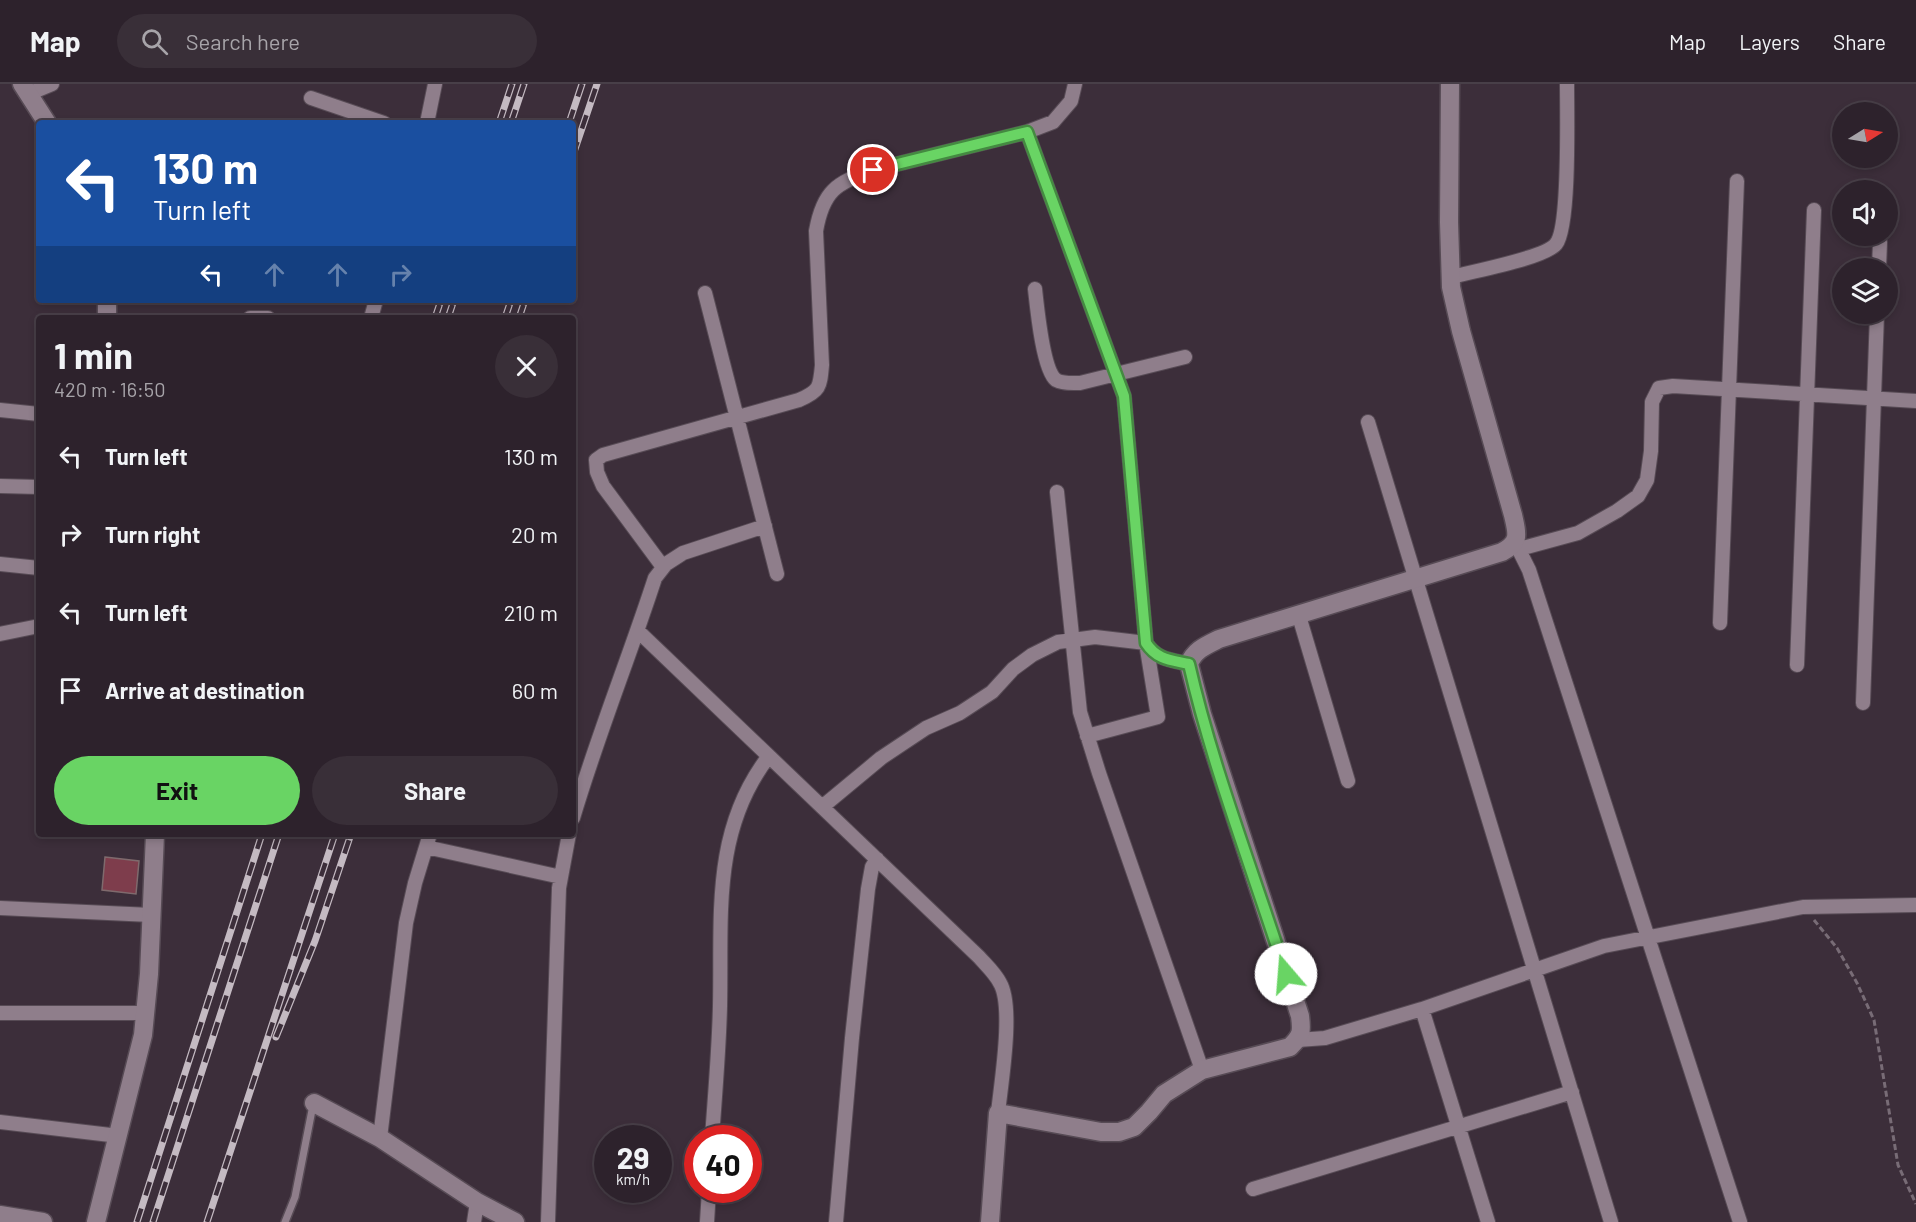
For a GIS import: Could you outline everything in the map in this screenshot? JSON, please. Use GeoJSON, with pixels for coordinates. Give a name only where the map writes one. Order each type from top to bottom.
{"type":"FeatureCollection","features":[{"type":"Feature","properties":{"kind":"street"},"geometry":{"type":"LineString","coordinates":[[45,120],[25,89],[52,84]]}},
{"type":"Feature","properties":{"kind":"street"},"geometry":{"type":"LineString","coordinates":[[428,120],[435,84]]}},
{"type":"Feature","properties":{"kind":"street"},"geometry":{"type":"LineString","coordinates":[[663,567],[603,486],[597,471],[596,460],[603,455],[628,447],[799,400],[814,393],[820,385],[822,365],[816,231],[820,210],[832,191],[848,179],[873,170],[1027,132],[1053,122],[1071,101],[1075,84]]}},
{"type":"Feature","properties":{"kind":"street"},"geometry":{"type":"LineString","coordinates":[[1450,84],[1451,277],[1461,332],[1513,514],[1517,545],[1529,570],[1740,1222]]}},
{"type":"Feature","properties":{"kind":"street"},"geometry":{"type":"LineString","coordinates":[[1451,277],[1542,253],[1556,245],[1563,230],[1565,201],[1567,84]]}},
{"type":"Feature","properties":{"kind":"street"},"geometry":{"type":"LineString","coordinates":[[311,98],[375,120]]}},
{"type":"Feature","properties":{"kind":"street"},"geometry":{"type":"LineString","coordinates":[[1027,132],[1124,396],[1146,643],[1158,717],[1087,736]]}},
{"type":"Feature","properties":{"kind":"street"},"geometry":{"type":"LineString","coordinates":[[1720,623],[1737,181]]}},
{"type":"Feature","properties":{"kind":"street"},"geometry":{"type":"LineString","coordinates":[[1797,665],[1814,210]]}},
{"type":"Feature","properties":{"kind":"street"},"geometry":{"type":"LineString","coordinates":[[1035,289],[1045,357],[1050,372],[1056,380],[1080,383],[1185,357]]}},
{"type":"Feature","properties":{"kind":"street"},"geometry":{"type":"LineString","coordinates":[[705,293],[777,574]]}},
{"type":"Feature","properties":{"kind":"street"},"geometry":{"type":"LineString","coordinates":[[1863,703],[1877,324]]}},
{"type":"Feature","properties":{"kind":"street"},"geometry":{"type":"LineString","coordinates":[[998,1113],[1101,1132],[1119,1132],[1134,1127],[1164,1094],[1202,1070],[1290,1047],[1298,1040],[1302,1031],[1300,1016],[1195,691],[1189,664],[1191,658],[1201,648],[1219,639],[1502,552],[1517,545],[1578,533],[1617,511],[1638,496],[1647,480],[1651,451],[1652,402],[1659,388],[1673,386],[1916,401]]}},
{"type":"Feature","properties":{"kind":"street"},"geometry":{"type":"LineString","coordinates":[[0,410],[36,414]]}},
{"type":"Feature","properties":{"kind":"street"},"geometry":{"type":"LineString","coordinates":[[1368,422],[1611,1222]]}},
{"type":"Feature","properties":{"kind":"street"},"geometry":{"type":"LineString","coordinates":[[0,486],[36,487]]}},
{"type":"Feature","properties":{"kind":"street"},"geometry":{"type":"LineString","coordinates":[[1057,492],[1080,712],[1202,1070]]}},
{"type":"Feature","properties":{"kind":"street"},"geometry":{"type":"LineString","coordinates":[[576,808],[655,578],[663,567],[683,553],[765,526]]}},
{"type":"Feature","properties":{"kind":"street"},"geometry":{"type":"LineString","coordinates":[[0,564],[36,568]]}},
{"type":"Feature","properties":{"kind":"street"},"geometry":{"type":"LineString","coordinates":[[1299,616],[1348,781]]}},
{"type":"Feature","properties":{"kind":"street"},"geometry":{"type":"LineString","coordinates":[[0,634],[36,627]]}},
{"type":"Feature","properties":{"kind":"street"},"geometry":{"type":"LineString","coordinates":[[638,631],[979,957],[1000,982],[1005,994],[1007,1013],[990,1222]]}},
{"type":"Feature","properties":{"kind":"street"},"geometry":{"type":"LineString","coordinates":[[822,807],[881,758],[926,728],[960,713],[992,692],[1013,669],[1032,655],[1058,642],[1095,637],[1146,643],[1152,652],[1165,659],[1189,664]]}},
{"type":"Feature","properties":{"kind":"street"},"geometry":{"type":"LineString","coordinates":[[713,1125],[720,1009],[722,886],[726,852],[745,794],[756,772],[769,756]]}},
{"type":"Feature","properties":{"kind":"street"},"geometry":{"type":"LineString","coordinates":[[96,1222],[138,1062],[146,1013],[155,837]]}},
{"type":"Feature","properties":{"kind":"street"},"geometry":{"type":"LineString","coordinates":[[548,1222],[561,877],[568,837]]}},
{"type":"Feature","properties":{"kind":"street"},"geometry":{"type":"LineString","coordinates":[[380,1138],[406,923],[428,840],[561,877]]}},
{"type":"Feature","properties":{"kind":"street"},"geometry":{"type":"LineString","coordinates":[[836,1222],[868,889],[872,867],[877,860]]}},
{"type":"Feature","properties":{"kind":"street"},"geometry":{"type":"LineString","coordinates":[[1298,1040],[1325,1038],[1422,1009],[1604,946],[1803,907],[1916,905]]}},
{"type":"Feature","properties":{"kind":"street"},"geometry":{"type":"LineString","coordinates":[[0,908],[152,915]]}},
{"type":"Feature","properties":{"kind":"street"},"geometry":{"type":"LineString","coordinates":[[1422,1009],[1488,1222]]}},
{"type":"Feature","properties":{"kind":"street"},"geometry":{"type":"LineString","coordinates":[[0,1013],[146,1013]]}},
{"type":"Feature","properties":{"kind":"street"},"geometry":{"type":"LineString","coordinates":[[1253,1189],[1572,1092]]}},
{"type":"Feature","properties":{"kind":"street"},"geometry":{"type":"LineString","coordinates":[[314,1103],[380,1138],[477,1202],[515,1222]]}},
{"type":"Feature","properties":{"kind":"street"},"geometry":{"type":"LineString","coordinates":[[0,1122],[119,1136]]}},
{"type":"Feature","properties":{"kind":"street"},"geometry":{"type":"LineString","coordinates":[[474,1222],[477,1202]]}},
{"type":"Feature","properties":{"kind":"street"},"geometry":{"type":"LineString","coordinates":[[707,1222],[708,1203]]}},
{"type":"Feature","properties":{"kind":"street"},"geometry":{"type":"LineString","coordinates":[[0,1215],[43,1222]]}},
{"type":"Feature","properties":{"kind":"lane"},"geometry":{"type":"LineString","coordinates":[[285,1222],[295,1197],[314,1103]]}},
{"type":"Feature","properties":{"kind":"path"},"geometry":{"type":"LineString","coordinates":[[1803,907],[1836,948],[1857,983],[1874,1020],[1898,1166],[1916,1204]]}},
{"type":"Feature","properties":{"kind":"building"},"geometry":{"type":"Polygon","coordinates":[[[105,857],[139,861],[136,894],[102,890],[105,857]]]}},
{"type":"Feature","properties":{"kind":"railway"},"geometry":{"type":"LineString","coordinates":[[500,120],[512,84]]}},
{"type":"Feature","properties":{"kind":"railway"},"geometry":{"type":"LineString","coordinates":[[512,120],[524,84]]}},
{"type":"Feature","properties":{"kind":"railway"},"geometry":{"type":"LineString","coordinates":[[570,120],[582,84]]}},
{"type":"Feature","properties":{"kind":"railway"},"geometry":{"type":"LineString","coordinates":[[576,146],[597,84]]}},
{"type":"Feature","properties":{"kind":"railway"},"geometry":{"type":"LineString","coordinates":[[436,315],[440,303]]}},
{"type":"Feature","properties":{"kind":"railway"},"geometry":{"type":"LineString","coordinates":[[449,315],[453,303]]}},
{"type":"Feature","properties":{"kind":"railway"},"geometry":{"type":"LineString","coordinates":[[506,315],[510,303]]}},
{"type":"Feature","properties":{"kind":"railway"},"geometry":{"type":"LineString","coordinates":[[520,315],[524,303]]}},
{"type":"Feature","properties":{"kind":"railway"},"geometry":{"type":"LineString","coordinates":[[137,1222],[261,837]]}},
{"type":"Feature","properties":{"kind":"railway"},"geometry":{"type":"LineString","coordinates":[[153,1222],[278,837]]}},
{"type":"Feature","properties":{"kind":"railway"},"geometry":{"type":"LineString","coordinates":[[207,1222],[334,837]]}},
{"type":"Feature","properties":{"kind":"railway"},"geometry":{"type":"LineString","coordinates":[[276,1037],[315,941],[350,837]]}},
{"type":"Feature","properties":{"kind":"route"},"geometry":{"type":"LineString","coordinates":[[873,170],[1027,132],[1124,396],[1146,643],[1152,652],[1165,659],[1189,664],[1220,774],[1286,974]]}}]}
